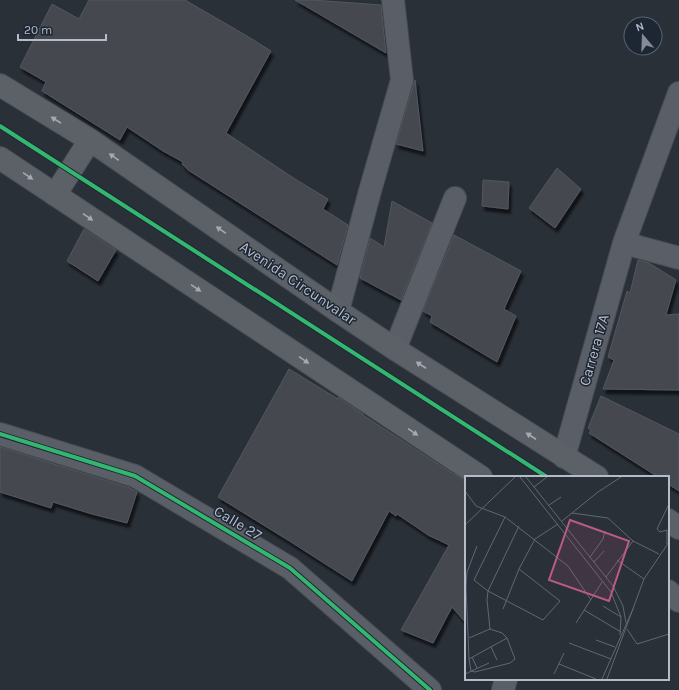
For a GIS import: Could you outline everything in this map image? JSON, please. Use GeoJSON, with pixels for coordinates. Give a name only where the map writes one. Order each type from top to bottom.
{"type":"FeatureCollection","features":[{"type":"Feature","properties":{"kind":"main road","name":"Avenida Circunvalar"},"geometry":{"type":"LineString","coordinates":[[0,85],[90,140],[395,349],[595,476]]}},
{"type":"Feature","properties":{"kind":"main road"},"geometry":{"type":"LineString","coordinates":[[55,195],[90,140]]}},
{"type":"Feature","properties":{"kind":"main road"},"geometry":{"type":"LineString","coordinates":[[0,158],[479,476]]}},
{"type":"Feature","properties":{"kind":"main road"},"geometry":{"type":"LineString","coordinates":[[669,521],[679,528]]}},
{"type":"Feature","properties":{"kind":"main road"},"geometry":{"type":"LineString","coordinates":[[669,592],[679,601]]}},
{"type":"Feature","properties":{"kind":"street"},"geometry":{"type":"LineString","coordinates":[[338,311],[370,191],[402,80],[393,0]]}},
{"type":"Feature","properties":{"kind":"street","name":"Carrera 17A"},"geometry":{"type":"LineString","coordinates":[[564,456],[624,242],[679,93]]}},
{"type":"Feature","properties":{"kind":"street"},"geometry":{"type":"LineString","coordinates":[[395,349],[455,198]]}},
{"type":"Feature","properties":{"kind":"street"},"geometry":{"type":"LineString","coordinates":[[624,242],[679,258]]}},
{"type":"Feature","properties":{"kind":"street","name":"Calle 27"},"geometry":{"type":"LineString","coordinates":[[0,434],[135,476],[290,568],[430,690]]}},
{"type":"Feature","properties":{"kind":"street"},"geometry":{"type":"LineString","coordinates":[[503,690],[506,680]]}},
{"type":"Feature","properties":{"kind":"building"},"geometry":{"type":"Polygon","coordinates":[[[89,0],[185,0],[271,51],[226,133],[328,199],[323,209],[348,225],[337,265],[188,170],[182,164],[183,162],[163,151],[127,127],[120,140],[42,91],[46,82],[20,67],[52,4],[79,19],[89,0]]]}},
{"type":"Feature","properties":{"kind":"building"},"geometry":{"type":"Polygon","coordinates":[[[295,0],[381,5],[386,53],[295,0]]]}},
{"type":"Feature","properties":{"kind":"building"},"geometry":{"type":"Polygon","coordinates":[[[415,80],[423,151],[396,144],[415,80]]]}},
{"type":"Feature","properties":{"kind":"building"},"geometry":{"type":"Polygon","coordinates":[[[557,168],[581,189],[555,228],[529,208],[557,168]]]}},
{"type":"Feature","properties":{"kind":"building"},"geometry":{"type":"Polygon","coordinates":[[[483,180],[509,182],[508,209],[482,206],[483,180]]]}},
{"type":"Feature","properties":{"kind":"building"},"geometry":{"type":"Polygon","coordinates":[[[392,201],[432,223],[401,300],[360,278],[370,238],[384,247],[392,201]]]}},
{"type":"Feature","properties":{"kind":"building"},"geometry":{"type":"Polygon","coordinates":[[[84,229],[116,250],[98,281],[67,261],[84,229]]]}},
{"type":"Feature","properties":{"kind":"building"},"geometry":{"type":"Polygon","coordinates":[[[454,235],[521,271],[504,309],[516,316],[497,362],[430,322],[432,316],[423,311],[454,235]]]}},
{"type":"Feature","properties":{"kind":"building"},"geometry":{"type":"Polygon","coordinates":[[[638,260],[649,263],[676,280],[666,315],[679,314],[679,390],[603,389],[614,360],[608,357],[627,291],[630,293],[638,260]]]}},
{"type":"Feature","properties":{"kind":"building"},"geometry":{"type":"Polygon","coordinates":[[[289,369],[338,399],[338,397],[465,481],[465,622],[452,607],[433,643],[401,630],[449,545],[428,535],[397,514],[396,516],[389,511],[352,581],[218,497],[289,369]]]}},
{"type":"Feature","properties":{"kind":"building"},"geometry":{"type":"Polygon","coordinates":[[[601,396],[679,434],[679,491],[669,485],[669,476],[656,476],[589,433],[591,430],[588,428],[601,396]]]}},
{"type":"Feature","properties":{"kind":"building"},"geometry":{"type":"Polygon","coordinates":[[[0,447],[130,488],[137,492],[127,523],[53,502],[51,508],[0,492],[0,447]]]}},
{"type":"Feature","properties":{"kind":"cycle path"},"geometry":{"type":"LineString","coordinates":[[0,126],[545,476]]}},
{"type":"Feature","properties":{"kind":"cycle path"},"geometry":{"type":"LineString","coordinates":[[0,434],[135,476],[290,568],[430,690]]}}]}
